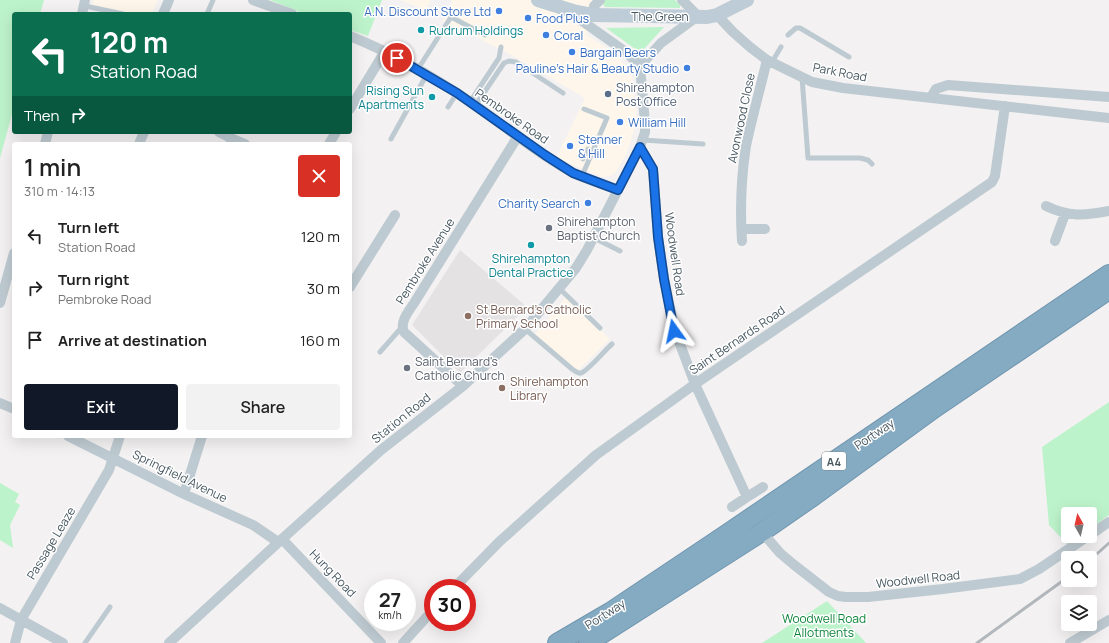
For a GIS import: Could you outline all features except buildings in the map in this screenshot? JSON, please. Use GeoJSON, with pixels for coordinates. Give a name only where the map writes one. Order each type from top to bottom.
{"type":"FeatureCollection","features":[{"type":"Feature","properties":{"kind":"highway","name":"Portway"},"geometry":{"type":"LineString","coordinates":[[557,643],[610,612],[706,548],[1109,274]]}},
{"type":"Feature","properties":{"kind":"highway","name":"Portway"},"geometry":{"type":"LineString","coordinates":[[588,643],[762,532],[935,408],[1109,290]]}},
{"type":"Feature","properties":{"kind":"main road","name":"The Green"},"geometry":{"type":"LineString","coordinates":[[538,0],[573,12],[593,15],[698,16]]}},
{"type":"Feature","properties":{"kind":"main road"},"geometry":{"type":"LineString","coordinates":[[698,16],[718,15],[747,0]]}},
{"type":"Feature","properties":{"kind":"street"},"geometry":{"type":"LineString","coordinates":[[164,12],[169,0]]}},
{"type":"Feature","properties":{"kind":"street"},"geometry":{"type":"LineString","coordinates":[[253,0],[286,12]]}},
{"type":"Feature","properties":{"kind":"street"},"geometry":{"type":"LineString","coordinates":[[593,15],[594,6],[600,0]]}},
{"type":"Feature","properties":{"kind":"street"},"geometry":{"type":"LineString","coordinates":[[682,0],[698,16]]}},
{"type":"Feature","properties":{"kind":"street"},"geometry":{"type":"LineString","coordinates":[[573,12],[582,21],[611,41],[640,66]]}},
{"type":"Feature","properties":{"kind":"street","name":"Park Road"},"geometry":{"type":"LineString","coordinates":[[718,15],[744,42],[770,61],[812,82],[843,88],[1109,118]]}},
{"type":"Feature","properties":{"kind":"street","name":"The Green"},"geometry":{"type":"LineString","coordinates":[[640,66],[661,43],[698,16]]}},
{"type":"Feature","properties":{"kind":"street","name":"Pembroke Road"},"geometry":{"type":"LineString","coordinates":[[352,37],[384,51],[457,93],[545,155],[618,190]]}},
{"type":"Feature","properties":{"kind":"street"},"geometry":{"type":"LineString","coordinates":[[352,106],[384,51]]}},
{"type":"Feature","properties":{"kind":"street","name":"Avonwood Close"},"geometry":{"type":"LineString","coordinates":[[742,241],[742,182],[746,147],[770,61]]}},
{"type":"Feature","properties":{"kind":"street","name":"Station Road"},"geometry":{"type":"LineString","coordinates":[[169,643],[280,540],[381,450],[463,386],[525,328],[560,289],[576,268],[594,238],[641,144],[645,123],[640,66]]}},
{"type":"Feature","properties":{"kind":"street"},"geometry":{"type":"LineString","coordinates":[[931,98],[936,89],[948,85],[1109,97]]}},
{"type":"Feature","properties":{"kind":"street","name":"Saint Bernards Road"},"geometry":{"type":"LineString","coordinates":[[463,579],[499,542],[596,455],[695,384],[992,182],[995,176],[1005,106]]}},
{"type":"Feature","properties":{"kind":"street"},"geometry":{"type":"LineString","coordinates":[[222,134],[231,141]]}},
{"type":"Feature","properties":{"kind":"street","name":"Pembroke Avenue"},"geometry":{"type":"LineString","coordinates":[[402,327],[404,319],[518,136]]}},
{"type":"Feature","properties":{"kind":"street","name":"Woodwell Road"},"geometry":{"type":"LineString","coordinates":[[641,144],[653,169],[658,237],[674,331],[695,384],[747,497]]}},
{"type":"Feature","properties":{"kind":"street"},"geometry":{"type":"LineString","coordinates":[[1046,206],[1065,214],[1080,215],[1109,211]]}},
{"type":"Feature","properties":{"kind":"street"},"geometry":{"type":"LineString","coordinates":[[1055,241],[1065,214]]}},
{"type":"Feature","properties":{"kind":"street"},"geometry":{"type":"LineString","coordinates":[[352,284],[395,215]]}},
{"type":"Feature","properties":{"kind":"street"},"geometry":{"type":"LineString","coordinates":[[742,229],[765,229]]}},
{"type":"Feature","properties":{"kind":"street"},"geometry":{"type":"LineString","coordinates":[[0,303],[12,260]]}},
{"type":"Feature","properties":{"kind":"street"},"geometry":{"type":"LineString","coordinates":[[402,327],[404,332],[463,386]]}},
{"type":"Feature","properties":{"kind":"street"},"geometry":{"type":"LineString","coordinates":[[0,403],[12,408]]}},
{"type":"Feature","properties":{"kind":"street","name":"Springfield Avenue"},"geometry":{"type":"LineString","coordinates":[[72,438],[280,540]]}},
{"type":"Feature","properties":{"kind":"street","name":"Passage Leaze"},"geometry":{"type":"LineString","coordinates":[[15,643],[21,620],[109,470],[119,438]]}},
{"type":"Feature","properties":{"kind":"street"},"geometry":{"type":"LineString","coordinates":[[184,494],[201,438]]}},
{"type":"Feature","properties":{"kind":"street"},"geometry":{"type":"LineString","coordinates":[[732,507],[763,487]]}},
{"type":"Feature","properties":{"kind":"street","name":"Woodwell Road"},"geometry":{"type":"LineString","coordinates":[[1097,530],[1109,522]]}},
{"type":"Feature","properties":{"kind":"street","name":"Woodwell Road"},"geometry":{"type":"LineString","coordinates":[[762,532],[780,553],[829,592],[838,596],[846,597],[868,597],[1020,579],[1039,569],[1077,543]]}},
{"type":"Feature","properties":{"kind":"street","name":"Hung Road"},"geometry":{"type":"LineString","coordinates":[[280,540],[381,643]]}},
{"type":"Feature","properties":{"kind":"street"},"geometry":{"type":"LineString","coordinates":[[0,608],[62,643]]}},
{"type":"Feature","properties":{"kind":"street"},"geometry":{"type":"LineString","coordinates":[[403,643],[424,620]]}},
{"type":"Feature","properties":{"kind":"street"},"geometry":{"type":"LineString","coordinates":[[1070,643],[1109,620]]}},
{"type":"Feature","properties":{"kind":"lane"},"geometry":{"type":"LineString","coordinates":[[208,12],[214,0]]}},
{"type":"Feature","properties":{"kind":"lane"},"geometry":{"type":"LineString","coordinates":[[84,7],[112,12]]}},
{"type":"Feature","properties":{"kind":"lane"},"geometry":{"type":"LineString","coordinates":[[391,139],[422,72],[451,17],[485,35]]}},
{"type":"Feature","properties":{"kind":"lane"},"geometry":{"type":"LineString","coordinates":[[788,35],[796,28],[800,28],[849,58]]}},
{"type":"Feature","properties":{"kind":"lane"},"geometry":{"type":"LineString","coordinates":[[473,104],[499,58],[501,47]]}},
{"type":"Feature","properties":{"kind":"lane"},"geometry":{"type":"LineString","coordinates":[[770,61],[781,47]]}},
{"type":"Feature","properties":{"kind":"lane"},"geometry":{"type":"LineString","coordinates":[[473,104],[504,63],[508,61],[516,62],[563,93]]}},
{"type":"Feature","properties":{"kind":"lane"},"geometry":{"type":"LineString","coordinates":[[802,77],[808,158],[860,158],[868,160],[872,164]]}},
{"type":"Feature","properties":{"kind":"lane"},"geometry":{"type":"LineString","coordinates":[[448,107],[457,93]]}},
{"type":"Feature","properties":{"kind":"lane"},"geometry":{"type":"LineString","coordinates":[[579,172],[607,118],[584,110]]}},
{"type":"Feature","properties":{"kind":"lane"},"geometry":{"type":"LineString","coordinates":[[641,144],[702,144]]}},
{"type":"Feature","properties":{"kind":"lane"},"geometry":{"type":"LineString","coordinates":[[583,159],[588,149]]}},
{"type":"Feature","properties":{"kind":"lane"},"geometry":{"type":"LineString","coordinates":[[594,238],[620,251]]}},
{"type":"Feature","properties":{"kind":"lane"},"geometry":{"type":"LineString","coordinates":[[560,289],[600,328]]}},
{"type":"Feature","properties":{"kind":"lane"},"geometry":{"type":"LineString","coordinates":[[380,352],[402,327]]}},
{"type":"Feature","properties":{"kind":"lane"},"geometry":{"type":"LineString","coordinates":[[525,328],[572,370],[578,373],[582,373],[612,344]]}},
{"type":"Feature","properties":{"kind":"lane"},"geometry":{"type":"LineString","coordinates":[[85,643],[110,607]]}},
{"type":"Feature","properties":{"kind":"shaded area"},"geometry":{"type":"Polygon","coordinates":[[[94,0],[158,0],[153,12],[126,12],[92,5],[94,0]]]}},
{"type":"Feature","properties":{"kind":"shaded area"},"geometry":{"type":"Polygon","coordinates":[[[400,0],[431,0],[426,10],[400,0]]]}},
{"type":"Feature","properties":{"kind":"shaded area"},"geometry":{"type":"Polygon","coordinates":[[[452,0],[594,0],[587,35],[610,50],[627,66],[632,75],[637,122],[626,155],[616,172],[610,176],[602,177],[556,158],[585,98],[506,52],[443,21],[452,0]]]}},
{"type":"Feature","properties":{"kind":"shaded area","name":"St Bernard's Catholic Primary School"},"geometry":{"type":"Polygon","coordinates":[[[460,250],[527,307],[460,373],[412,325],[460,250]]]}},
{"type":"Feature","properties":{"kind":"shaded area"},"geometry":{"type":"Polygon","coordinates":[[[566,297],[610,339],[576,372],[535,334],[566,297]]]}},
{"type":"Feature","properties":{"kind":"green space"},"geometry":{"type":"Polygon","coordinates":[[[0,0],[44,0],[41,12],[12,12],[12,114],[0,158],[0,0]]]}},
{"type":"Feature","properties":{"kind":"green space"},"geometry":{"type":"Polygon","coordinates":[[[270,0],[382,0],[368,36],[352,31],[352,12],[300,12],[270,0]]]}},
{"type":"Feature","properties":{"kind":"green space"},"geometry":{"type":"Polygon","coordinates":[[[604,0],[675,0],[680,5],[680,8],[605,7],[602,3],[604,0]]]}},
{"type":"Feature","properties":{"kind":"green space"},"geometry":{"type":"Polygon","coordinates":[[[664,27],[643,50],[638,51],[606,28],[664,27]]]}},
{"type":"Feature","properties":{"kind":"green space"},"geometry":{"type":"Polygon","coordinates":[[[1109,402],[1109,515],[1097,524],[1097,507],[1061,507],[1061,538],[1049,525],[1042,447],[1109,402]]]}},
{"type":"Feature","properties":{"kind":"green space"},"geometry":{"type":"Polygon","coordinates":[[[0,483],[19,494],[15,502],[20,505],[10,525],[13,548],[0,540],[0,483]]]}},
{"type":"Feature","properties":{"kind":"green space","name":"Woodwell Road Allotments"},"geometry":{"type":"Polygon","coordinates":[[[827,601],[866,643],[762,643],[827,601]]]}},
{"type":"Feature","properties":{"kind":"railway"},"geometry":{"type":"LineString","coordinates":[[1097,554],[1109,543]]}},
{"type":"Feature","properties":{"kind":"railway"},"geometry":{"type":"LineString","coordinates":[[977,643],[1061,582]]}},
{"type":"Feature","properties":{"kind":"place","name":"A.N. Discount Store Ltd"},"geometry":{"type":"Point","coordinates":[499,11]}},
{"type":"Feature","properties":{"kind":"place","name":"Food Plus"},"geometry":{"type":"Point","coordinates":[528,18]}},
{"type":"Feature","properties":{"kind":"place","name":"Rudrum Holdings"},"geometry":{"type":"Point","coordinates":[421,30]}},
{"type":"Feature","properties":{"kind":"place","name":"Coral"},"geometry":{"type":"Point","coordinates":[546,35]}},
{"type":"Feature","properties":{"kind":"place","name":"Bargain Beers"},"geometry":{"type":"Point","coordinates":[572,52]}},
{"type":"Feature","properties":{"kind":"place","name":"Pauline's Hair & Beauty Studio"},"geometry":{"type":"Point","coordinates":[687,68]}},
{"type":"Feature","properties":{"kind":"place","name":"Shirehampton Post Office"},"geometry":{"type":"Point","coordinates":[608,94]}},
{"type":"Feature","properties":{"kind":"place","name":"Rising Sun Apartments"},"geometry":{"type":"Point","coordinates":[432,97]}},
{"type":"Feature","properties":{"kind":"place","name":"William Hill"},"geometry":{"type":"Point","coordinates":[620,122]}},
{"type":"Feature","properties":{"kind":"place","name":"Stenner & Hill"},"geometry":{"type":"Point","coordinates":[570,146]}},
{"type":"Feature","properties":{"kind":"place","name":"Charity Search"},"geometry":{"type":"Point","coordinates":[588,203]}},
{"type":"Feature","properties":{"kind":"place","name":"Shirehampton Baptist Church"},"geometry":{"type":"Point","coordinates":[549,228]}},
{"type":"Feature","properties":{"kind":"place","name":"Shirehampton Dental Practice"},"geometry":{"type":"Point","coordinates":[531,245]}},
{"type":"Feature","properties":{"kind":"place","name":"St Bernard's Catholic Primary School"},"geometry":{"type":"Point","coordinates":[468,316]}},
{"type":"Feature","properties":{"kind":"place","name":"Saint Bernard's Catholic Church"},"geometry":{"type":"Point","coordinates":[407,368]}},
{"type":"Feature","properties":{"kind":"place","name":"Shirehampton Library"},"geometry":{"type":"Point","coordinates":[502,388]}},
{"type":"Feature","properties":{"kind":"route"},"geometry":{"type":"LineString","coordinates":[[397,58],[410,64],[457,93],[573,173],[618,190],[640,147],[653,169],[658,237],[674,331]]}}]}
